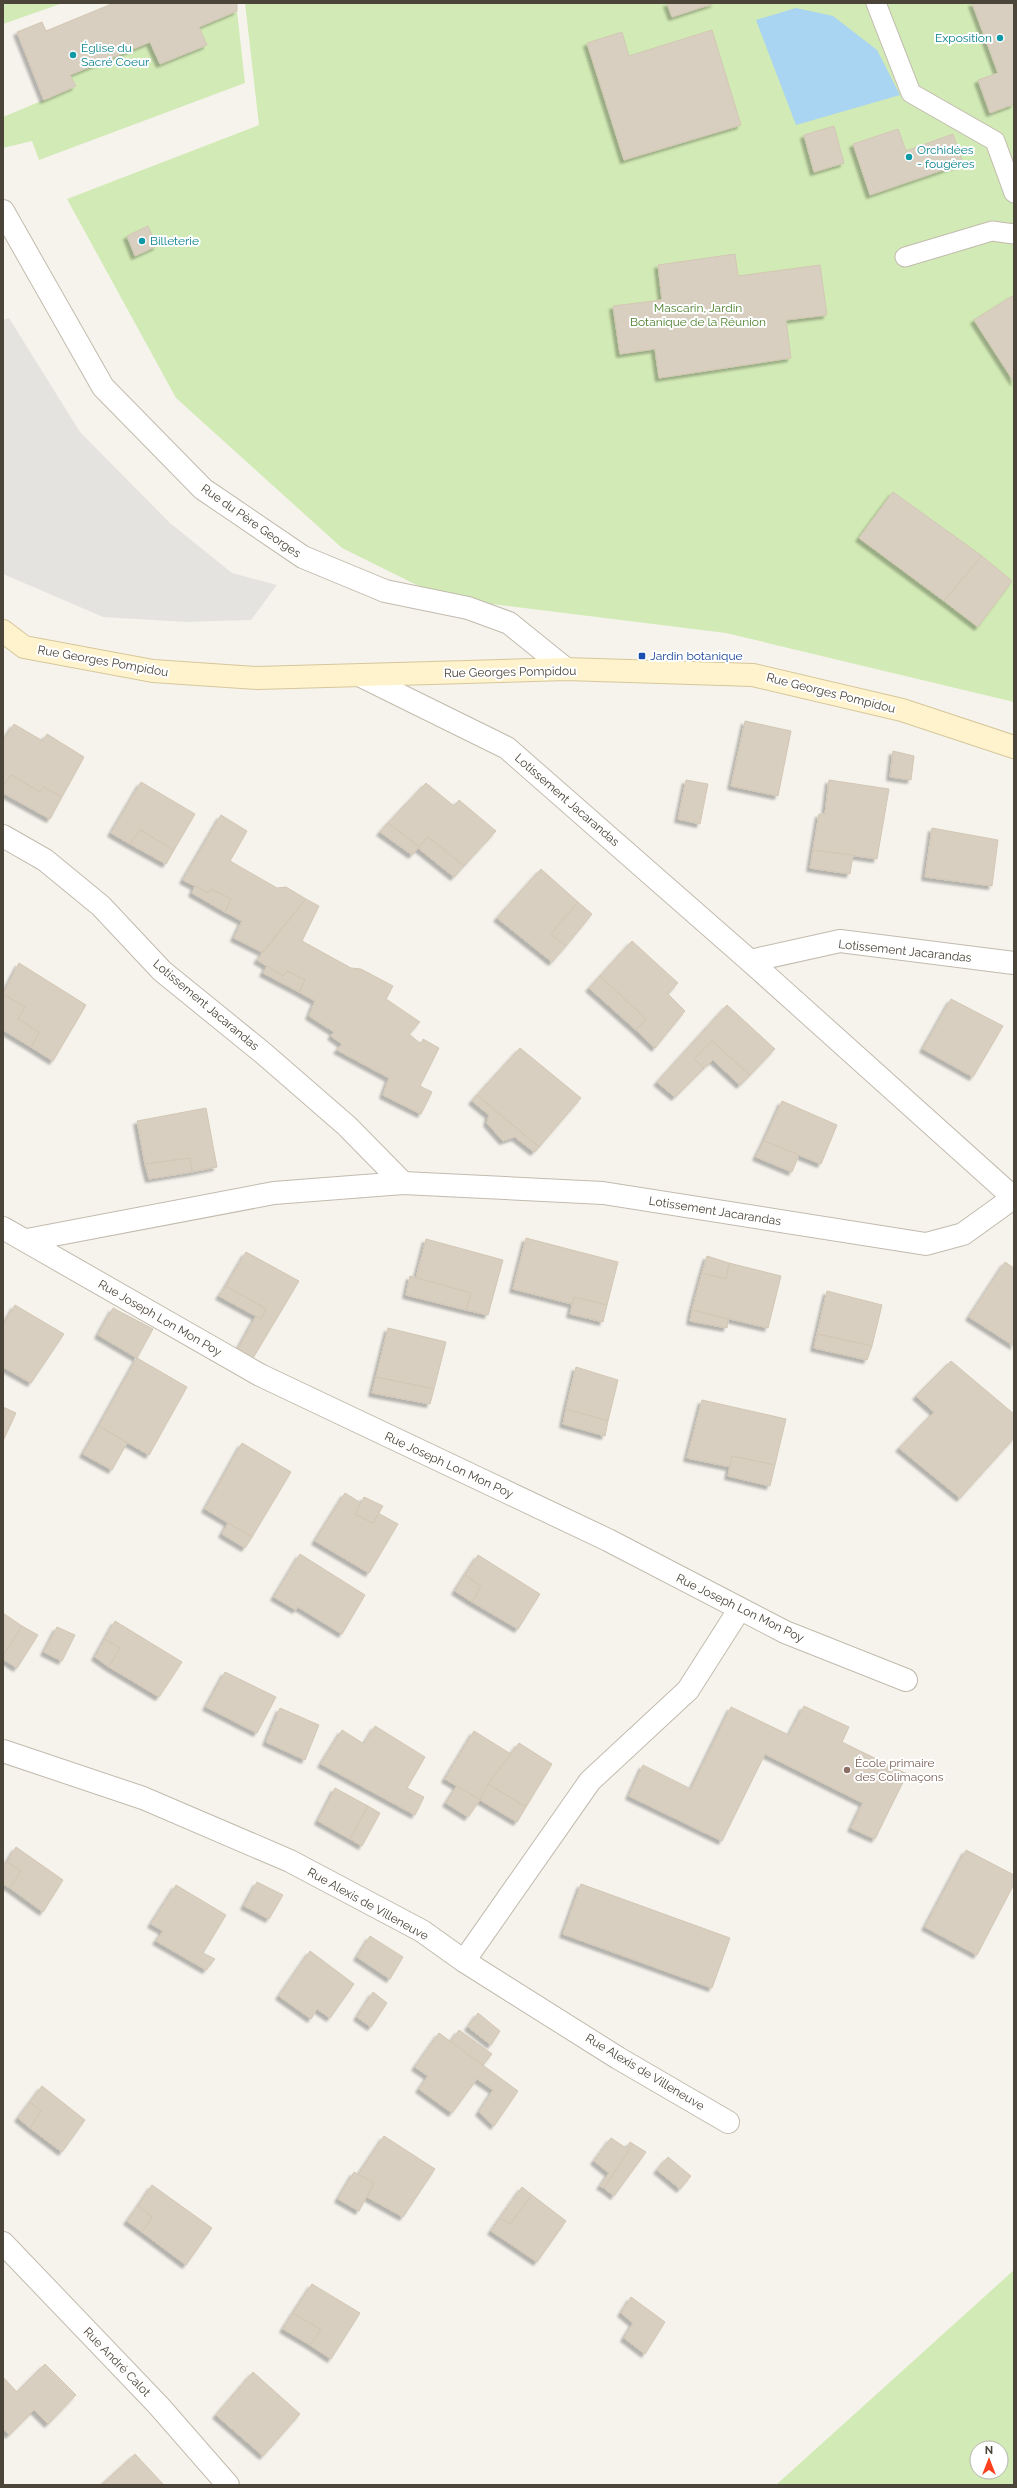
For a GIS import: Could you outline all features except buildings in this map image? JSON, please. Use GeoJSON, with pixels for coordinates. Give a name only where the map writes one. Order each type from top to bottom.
{"type":"FeatureCollection","features":[{"type":"Feature","properties":{"kind":"main road","name":"Rue Georges Pompidou"},"geometry":{"type":"LineString","coordinates":[[3,631],[24,647],[153,671],[257,678],[566,670],[753,674],[902,710],[1014,747]]}},
{"type":"Feature","properties":{"kind":"street","name":"Rue du Père Georges"},"geometry":{"type":"LineString","coordinates":[[3,211],[104,387],[203,489],[303,557],[385,591],[468,608],[508,624],[566,670]]}},
{"type":"Feature","properties":{"kind":"street","name":"Lotissement Jacarandas"},"geometry":{"type":"LineString","coordinates":[[27,1240],[274,1193],[403,1183],[603,1193],[926,1244],[963,1234],[1013,1198],[750,961],[507,748],[361,676]]}},
{"type":"Feature","properties":{"kind":"street","name":"Lotissement Jacarandas"},"geometry":{"type":"LineString","coordinates":[[3,836],[45,860],[100,906],[162,971],[263,1053],[341,1121],[403,1183]]}},
{"type":"Feature","properties":{"kind":"street","name":"Lotissement Jacarandas"},"geometry":{"type":"LineString","coordinates":[[750,961],[840,941],[1014,963]]}},
{"type":"Feature","properties":{"kind":"street","name":"Rue Joseph Lon Mon Poy"},"geometry":{"type":"LineString","coordinates":[[3,1228],[27,1240],[260,1375],[608,1540],[738,1610],[785,1632],[906,1680]]}},
{"type":"Feature","properties":{"kind":"street"},"geometry":{"type":"LineString","coordinates":[[464,1961],[590,1781],[688,1690],[738,1610]]}},
{"type":"Feature","properties":{"kind":"street","name":"Rue Alexis de Villeneuve"},"geometry":{"type":"LineString","coordinates":[[3,1751],[143,1798],[290,1861],[422,1931],[464,1961],[618,2058],[728,2122]]}},
{"type":"Feature","properties":{"kind":"street","name":"Rue André Calot"},"geometry":{"type":"LineString","coordinates":[[3,2243],[159,2406],[228,2485]]}},
{"type":"Feature","properties":{"kind":"lane"},"geometry":{"type":"LineString","coordinates":[[876,3],[911,93],[995,141],[1014,193]]}},
{"type":"Feature","properties":{"kind":"lane"},"geometry":{"type":"LineString","coordinates":[[905,257],[992,231],[1014,234]]}},
{"type":"Feature","properties":{"kind":"green space"},"geometry":{"type":"Polygon","coordinates":[[[3,3],[63,3],[3,24],[3,3]]]}},
{"type":"Feature","properties":{"kind":"green space","name":"Mascarin, Jardin Botanique de la Réunion"},"geometry":{"type":"Polygon","coordinates":[[[245,3],[1014,3],[1014,702],[726,633],[443,598],[342,548],[176,398],[67,199],[259,125],[245,3]]]}},
{"type":"Feature","properties":{"kind":"green space"},"geometry":{"type":"Polygon","coordinates":[[[237,11],[245,83],[39,160],[32,141],[3,148],[3,117],[75,87],[70,75],[150,42],[160,64],[207,45],[199,27],[237,11]]]}},
{"type":"Feature","properties":{"kind":"green space"},"geometry":{"type":"Polygon","coordinates":[[[1014,2270],[1014,2485],[776,2485],[1014,2270]]]}},
{"type":"Feature","properties":{"kind":"shaded area"},"geometry":{"type":"Polygon","coordinates":[[[9,318],[80,432],[170,523],[232,573],[277,585],[251,620],[185,622],[103,617],[3,574],[3,320],[9,318]]]}},
{"type":"Feature","properties":{"kind":"water"},"geometry":{"type":"Polygon","coordinates":[[[796,8],[833,16],[877,50],[900,95],[796,125],[756,20],[796,8]]]}},
{"type":"Feature","properties":{"kind":"place","name":"Exposition"},"geometry":{"type":"Point","coordinates":[1000,38]}},
{"type":"Feature","properties":{"kind":"place","name":"Église du Sacré Coeur"},"geometry":{"type":"Point","coordinates":[73,55]}},
{"type":"Feature","properties":{"kind":"place","name":"Orchidées - fougères"},"geometry":{"type":"Point","coordinates":[909,157]}},
{"type":"Feature","properties":{"kind":"place","name":"Billeterie"},"geometry":{"type":"Point","coordinates":[142,241]}},
{"type":"Feature","properties":{"kind":"place","name":"Jardin botanique"},"geometry":{"type":"Point","coordinates":[642,656]}},
{"type":"Feature","properties":{"kind":"place","name":"École primaire des Colimaçons"},"geometry":{"type":"Point","coordinates":[847,1770]}}]}
